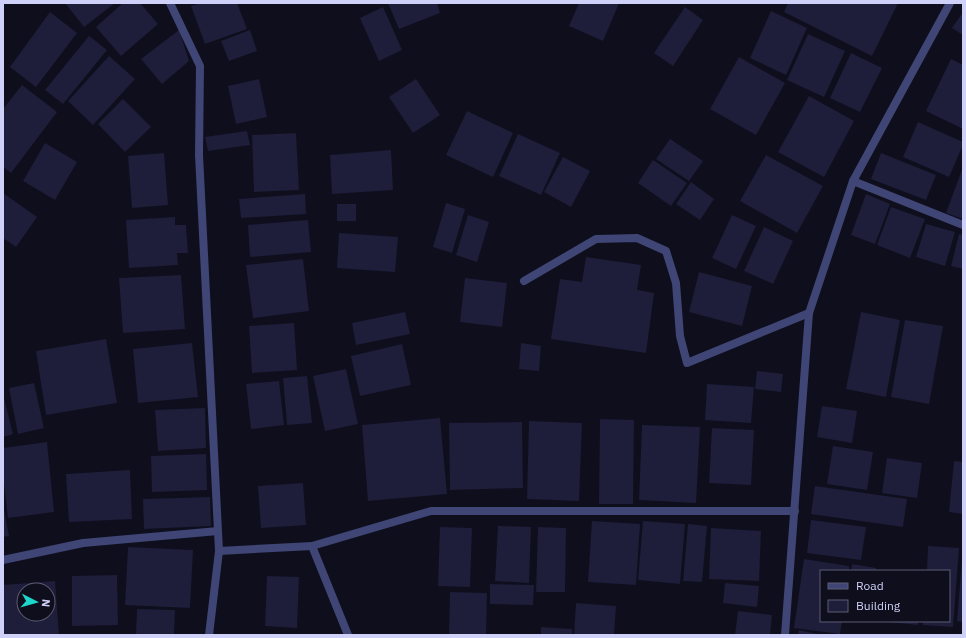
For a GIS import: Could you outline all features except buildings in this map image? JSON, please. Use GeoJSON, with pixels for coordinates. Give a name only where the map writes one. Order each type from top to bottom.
{"type":"FeatureCollection","features":[{"type":"Feature","properties":{"kind":"street"},"geometry":{"type":"LineString","coordinates":[[170,3],[200,66],[200,163],[219,551],[209,635]]}},
{"type":"Feature","properties":{"kind":"street"},"geometry":{"type":"LineString","coordinates":[[785,635],[809,313],[853,181],[950,3]]}},
{"type":"Feature","properties":{"kind":"street"},"geometry":{"type":"LineString","coordinates":[[853,181],[963,225]]}},
{"type":"Feature","properties":{"kind":"street"},"geometry":{"type":"LineString","coordinates":[[524,282],[596,239],[638,238],[666,251],[676,283],[680,336],[687,363],[809,313]]}},
{"type":"Feature","properties":{"kind":"street"},"geometry":{"type":"LineString","coordinates":[[219,551],[312,546],[431,511],[795,511]]}},
{"type":"Feature","properties":{"kind":"street"},"geometry":{"type":"LineString","coordinates":[[3,560],[83,542],[218,531]]}},
{"type":"Feature","properties":{"kind":"street"},"geometry":{"type":"LineString","coordinates":[[312,546],[348,635]]}}]}
